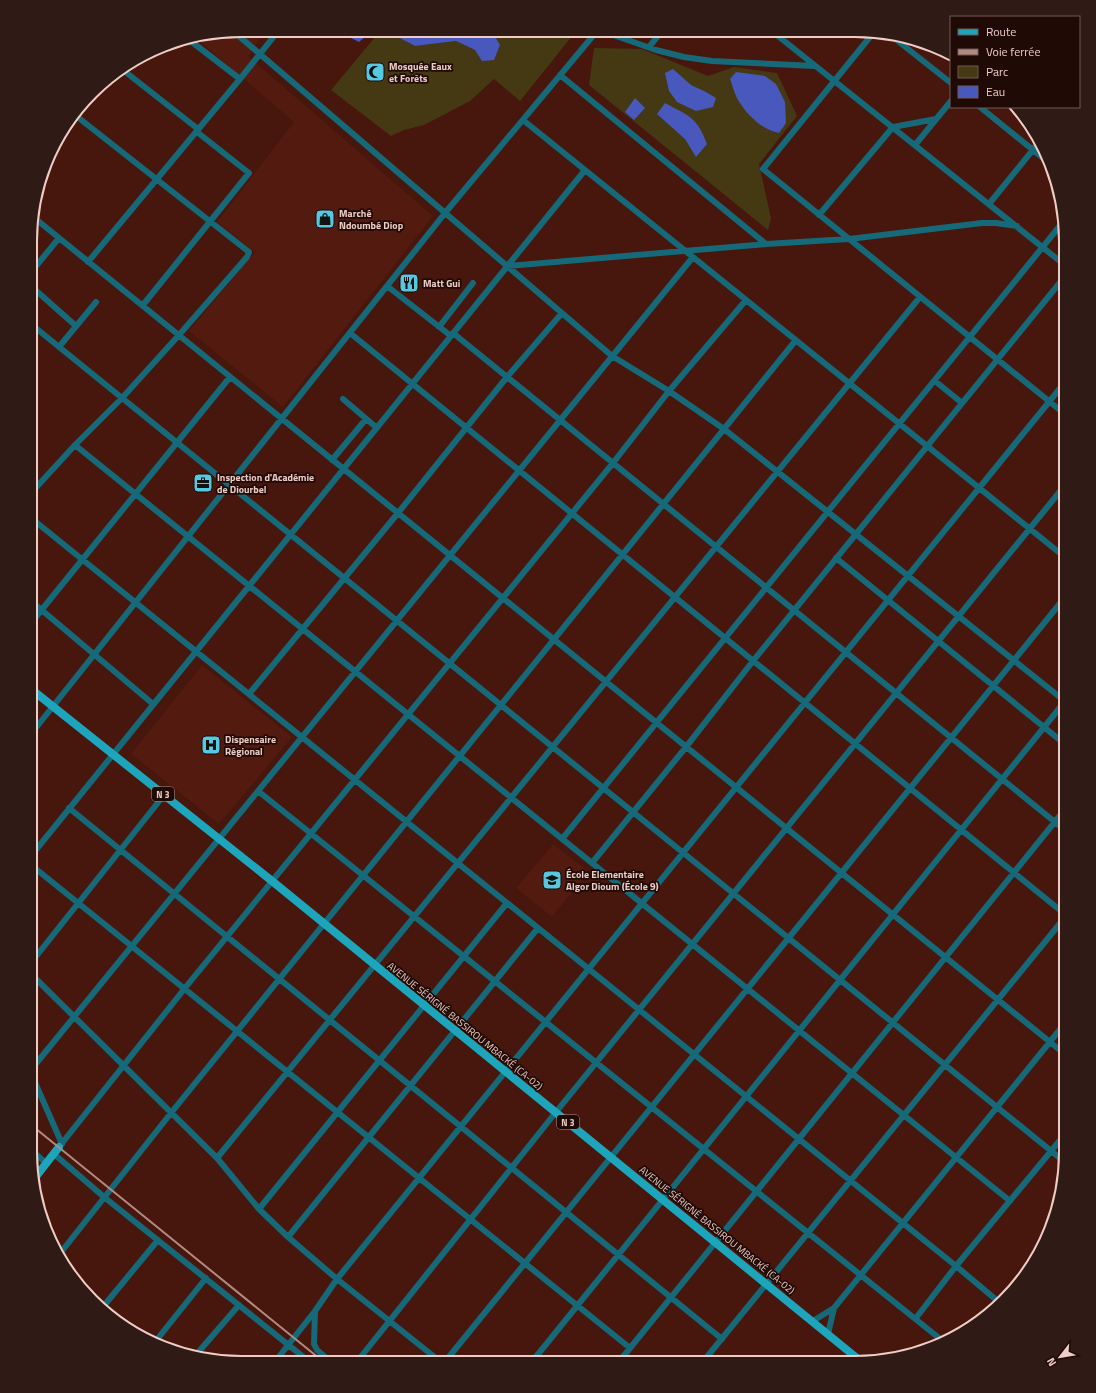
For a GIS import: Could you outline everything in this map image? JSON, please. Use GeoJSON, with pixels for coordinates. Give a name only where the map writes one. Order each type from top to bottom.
{"type":"FeatureCollection","features":[{"type":"Feature","properties":{"kind":"main road","name":"N 3"},"geometry":{"type":"LineString","coordinates":[[37,694],[53,707]]}},
{"type":"Feature","properties":{"kind":"main road","name":"AVENUE SÉRIGNÉ BASSIROU MBACKÉ (CA-02)"},"geometry":{"type":"LineString","coordinates":[[53,707],[272,881],[855,1356]]}},
{"type":"Feature","properties":{"kind":"main road"},"geometry":{"type":"LineString","coordinates":[[38,1173],[58,1148]]}},
{"type":"Feature","properties":{"kind":"street"},"geometry":{"type":"LineString","coordinates":[[239,37],[612,356],[669,391],[724,429],[1059,696]]}},
{"type":"Feature","properties":{"kind":"street"},"geometry":{"type":"LineString","coordinates":[[88,262],[273,37]]}},
{"type":"Feature","properties":{"kind":"street"},"geometry":{"type":"LineString","coordinates":[[37,727],[445,214],[593,37]]}},
{"type":"Feature","properties":{"kind":"street"},"geometry":{"type":"LineString","coordinates":[[620,37],[684,58],[712,61],[815,66]]}},
{"type":"Feature","properties":{"kind":"street"},"geometry":{"type":"LineString","coordinates":[[649,47],[657,37]]}},
{"type":"Feature","properties":{"kind":"street"},"geometry":{"type":"LineString","coordinates":[[779,37],[1059,260]]}},
{"type":"Feature","properties":{"kind":"street"},"geometry":{"type":"LineString","coordinates":[[870,37],[763,169],[1059,409]]}},
{"type":"Feature","properties":{"kind":"street"},"geometry":{"type":"LineString","coordinates":[[899,42],[950,82]]}},
{"type":"Feature","properties":{"kind":"street"},"geometry":{"type":"LineString","coordinates":[[193,43],[240,79]]}},
{"type":"Feature","properties":{"kind":"street"},"geometry":{"type":"LineString","coordinates":[[126,72],[249,174],[142,305]]}},
{"type":"Feature","properties":{"kind":"street"},"geometry":{"type":"LineString","coordinates":[[560,75],[766,244]]}},
{"type":"Feature","properties":{"kind":"street"},"geometry":{"type":"LineString","coordinates":[[915,145],[950,102]]}},
{"type":"Feature","properties":{"kind":"street"},"geometry":{"type":"LineString","coordinates":[[981,108],[1040,156]]}},
{"type":"Feature","properties":{"kind":"street"},"geometry":{"type":"LineString","coordinates":[[37,486],[75,445],[122,398],[179,335],[247,257],[249,252],[78,118]]}},
{"type":"Feature","properties":{"kind":"street"},"geometry":{"type":"LineString","coordinates":[[819,215],[893,127],[936,119]]}},
{"type":"Feature","properties":{"kind":"street"},"geometry":{"type":"LineString","coordinates":[[523,120],[1059,552]]}},
{"type":"Feature","properties":{"kind":"street"},"geometry":{"type":"LineString","coordinates":[[989,204],[1036,146]]}},
{"type":"Feature","properties":{"kind":"street"},"geometry":{"type":"LineString","coordinates":[[37,848],[585,170]]}},
{"type":"Feature","properties":{"kind":"street"},"geometry":{"type":"LineString","coordinates":[[38,221],[1059,1049]]}},
{"type":"Feature","properties":{"kind":"street"},"geometry":{"type":"LineString","coordinates":[[507,266],[766,244],[849,239],[982,223],[1017,226]]}},
{"type":"Feature","properties":{"kind":"street"},"geometry":{"type":"LineString","coordinates":[[562,839],[1059,227]]}},
{"type":"Feature","properties":{"kind":"street"},"geometry":{"type":"LineString","coordinates":[[37,265],[59,238]]}},
{"type":"Feature","properties":{"kind":"street"},"geometry":{"type":"LineString","coordinates":[[37,1062],[693,257]]}},
{"type":"Feature","properties":{"kind":"street"},"geometry":{"type":"LineString","coordinates":[[439,327],[473,283]]}},
{"type":"Feature","properties":{"kind":"street"},"geometry":{"type":"LineString","coordinates":[[592,863],[794,610],[1059,284]]}},
{"type":"Feature","properties":{"kind":"street"},"geometry":{"type":"LineString","coordinates":[[387,286],[439,327],[452,334],[508,377],[1059,825]]}},
{"type":"Feature","properties":{"kind":"street"},"geometry":{"type":"LineString","coordinates":[[37,291],[76,326]]}},
{"type":"Feature","properties":{"kind":"street"},"geometry":{"type":"LineString","coordinates":[[217,1158],[920,297]]}},
{"type":"Feature","properties":{"kind":"street"},"geometry":{"type":"LineString","coordinates":[[58,1148],[185,988],[613,463],[669,391],[746,300]]}},
{"type":"Feature","properties":{"kind":"street"},"geometry":{"type":"LineString","coordinates":[[59,347],[96,302]]}},
{"type":"Feature","properties":{"kind":"street"},"geometry":{"type":"LineString","coordinates":[[248,694],[398,513],[466,427],[562,314]]}},
{"type":"Feature","properties":{"kind":"street"},"geometry":{"type":"LineString","coordinates":[[37,329],[1059,1158]]}},
{"type":"Feature","properties":{"kind":"street"},"geometry":{"type":"LineString","coordinates":[[350,333],[1059,910]]}},
{"type":"Feature","properties":{"kind":"street"},"geometry":{"type":"LineString","coordinates":[[62,1251],[237,1031],[796,340]]}},
{"type":"Feature","properties":{"kind":"street"},"geometry":{"type":"LineString","coordinates":[[37,616],[230,377]]}},
{"type":"Feature","properties":{"kind":"street"},"geometry":{"type":"LineString","coordinates":[[935,381],[962,403]]}},
{"type":"Feature","properties":{"kind":"street"},"geometry":{"type":"LineString","coordinates":[[279,1356],[315,1311],[337,1279],[1059,389]]}},
{"type":"Feature","properties":{"kind":"street"},"geometry":{"type":"LineString","coordinates":[[344,399],[376,428]]}},
{"type":"Feature","properties":{"kind":"street"},"geometry":{"type":"LineString","coordinates":[[332,460],[366,419]]}},
{"type":"Feature","properties":{"kind":"street"},"geometry":{"type":"LineString","coordinates":[[75,445],[1010,1201]]}},
{"type":"Feature","properties":{"kind":"street"},"geometry":{"type":"LineString","coordinates":[[361,1356],[556,1112],[1059,493]]}},
{"type":"Feature","properties":{"kind":"street"},"geometry":{"type":"LineString","coordinates":[[37,523],[995,1299]]}},
{"type":"Feature","properties":{"kind":"street"},"geometry":{"type":"LineString","coordinates":[[836,558],[1059,740]]}},
{"type":"Feature","properties":{"kind":"street"},"geometry":{"type":"LineString","coordinates":[[448,1356],[1059,605]]}},
{"type":"Feature","properties":{"kind":"street"},"geometry":{"type":"LineString","coordinates":[[37,606],[153,704]]}},
{"type":"Feature","properties":{"kind":"street"},"geometry":{"type":"LineString","coordinates":[[536,1356],[1059,708]]}},
{"type":"Feature","properties":{"kind":"street"},"geometry":{"type":"LineString","coordinates":[[258,791],[939,1338]]}},
{"type":"Feature","properties":{"kind":"street"},"geometry":{"type":"LineString","coordinates":[[37,955],[164,795]]}},
{"type":"Feature","properties":{"kind":"street"},"geometry":{"type":"LineString","coordinates":[[69,808],[722,1338]]}},
{"type":"Feature","properties":{"kind":"street"},"geometry":{"type":"LineString","coordinates":[[623,1356],[1059,817]]}},
{"type":"Feature","properties":{"kind":"street"},"geometry":{"type":"LineString","coordinates":[[37,869],[630,1348]]}},
{"type":"Feature","properties":{"kind":"street"},"geometry":{"type":"LineString","coordinates":[[259,1209],[507,903]]}},
{"type":"Feature","properties":{"kind":"street"},"geometry":{"type":"LineString","coordinates":[[708,1356],[1059,925]]}},
{"type":"Feature","properties":{"kind":"street"},"geometry":{"type":"LineString","coordinates":[[288,1237],[538,928]]}},
{"type":"Feature","properties":{"kind":"street"},"geometry":{"type":"LineString","coordinates":[[37,980],[217,1158],[259,1209],[288,1237],[337,1279],[435,1356]]}},
{"type":"Feature","properties":{"kind":"street"},"geometry":{"type":"LineString","coordinates":[[813,1321],[834,1308],[862,1275],[1059,1031]]}},
{"type":"Feature","properties":{"kind":"street"},"geometry":{"type":"LineString","coordinates":[[37,1090],[58,1148],[104,1197],[303,1356]]}},
{"type":"Feature","properties":{"kind":"street"},"geometry":{"type":"LineString","coordinates":[[916,1318],[956,1266],[1059,1142]]}},
{"type":"Feature","properties":{"kind":"street"},"geometry":{"type":"LineString","coordinates":[[37,1155],[46,1163]]}},
{"type":"Feature","properties":{"kind":"street"},"geometry":{"type":"LineString","coordinates":[[106,1304],[158,1240]]}},
{"type":"Feature","properties":{"kind":"street"},"geometry":{"type":"LineString","coordinates":[[157,1338],[206,1278]]}},
{"type":"Feature","properties":{"kind":"street"},"geometry":{"type":"LineString","coordinates":[[199,1351],[239,1305]]}},
{"type":"Feature","properties":{"kind":"street"},"geometry":{"type":"LineString","coordinates":[[828,1334],[834,1308]]}},
{"type":"Feature","properties":{"kind":"street"},"geometry":{"type":"LineString","coordinates":[[315,1311],[314,1344],[317,1350],[324,1356]]}},
{"type":"Feature","properties":{"kind":"shaded area","name":"Marché Ndoumbé Diop"},"geometry":{"type":"Polygon","coordinates":[[[228,37],[262,37],[248,56],[433,216],[283,407],[189,331],[255,252],[217,222],[294,122],[200,41],[228,37]]]}},
{"type":"Feature","properties":{"kind":"shaded area","name":"Dispensaire Régional"},"geometry":{"type":"Polygon","coordinates":[[[202,665],[292,737],[219,824],[131,754],[202,665]]]}},
{"type":"Feature","properties":{"kind":"shaded area","name":"École Elementaire Algor Dioum (École 9)"},"geometry":{"type":"Polygon","coordinates":[[[553,844],[589,872],[552,917],[516,888],[553,844]]]}},
{"type":"Feature","properties":{"kind":"green space"},"geometry":{"type":"Polygon","coordinates":[[[375,37],[398,37],[415,46],[456,41],[475,50],[500,45],[495,37],[571,37],[520,101],[494,79],[470,101],[424,125],[404,130],[391,136],[331,90],[375,37]]]}},
{"type":"Feature","properties":{"kind":"green space"},"geometry":{"type":"Polygon","coordinates":[[[594,48],[642,49],[708,76],[734,67],[777,73],[797,116],[759,164],[771,218],[768,230],[589,85],[594,48]]]}},
{"type":"Feature","properties":{"kind":"water"},"geometry":{"type":"Polygon","coordinates":[[[349,37],[365,37],[359,42],[349,37]]]}},
{"type":"Feature","properties":{"kind":"water"},"geometry":{"type":"Polygon","coordinates":[[[398,37],[495,37],[500,45],[494,60],[482,61],[475,50],[456,41],[415,46],[398,37]]]}},
{"type":"Feature","properties":{"kind":"water"},"geometry":{"type":"Polygon","coordinates":[[[673,69],[691,85],[716,98],[713,107],[696,111],[677,102],[669,91],[665,73],[673,69]]]}},
{"type":"Feature","properties":{"kind":"water"},"geometry":{"type":"Polygon","coordinates":[[[736,72],[765,76],[776,84],[785,102],[786,123],[779,133],[767,129],[756,122],[743,108],[730,79],[736,72]]]}},
{"type":"Feature","properties":{"kind":"water"},"geometry":{"type":"Polygon","coordinates":[[[635,98],[645,108],[634,120],[625,112],[635,98]]]}},
{"type":"Feature","properties":{"kind":"water"},"geometry":{"type":"Polygon","coordinates":[[[665,103],[691,118],[700,128],[707,144],[696,157],[685,139],[657,114],[665,103]]]}},
{"type":"Feature","properties":{"kind":"railway"},"geometry":{"type":"LineString","coordinates":[[37,1130],[316,1356]]}},
{"type":"Feature","properties":{"kind":"place","name":"Mosquée Eaux et Forêts"},"geometry":{"type":"Point","coordinates":[375,72]}},
{"type":"Feature","properties":{"kind":"place","name":"Marché Ndoumbé Diop"},"geometry":{"type":"Point","coordinates":[325,219]}},
{"type":"Feature","properties":{"kind":"place","name":"Matt Gui"},"geometry":{"type":"Point","coordinates":[409,283]}},
{"type":"Feature","properties":{"kind":"place","name":"Inspection d'Académie de Diourbel"},"geometry":{"type":"Point","coordinates":[203,483]}},
{"type":"Feature","properties":{"kind":"place","name":"Dispensaire Régional"},"geometry":{"type":"Point","coordinates":[211,745]}},
{"type":"Feature","properties":{"kind":"place","name":"École Elementaire Algor Dioum (École 9)"},"geometry":{"type":"Point","coordinates":[552,880]}}]}
